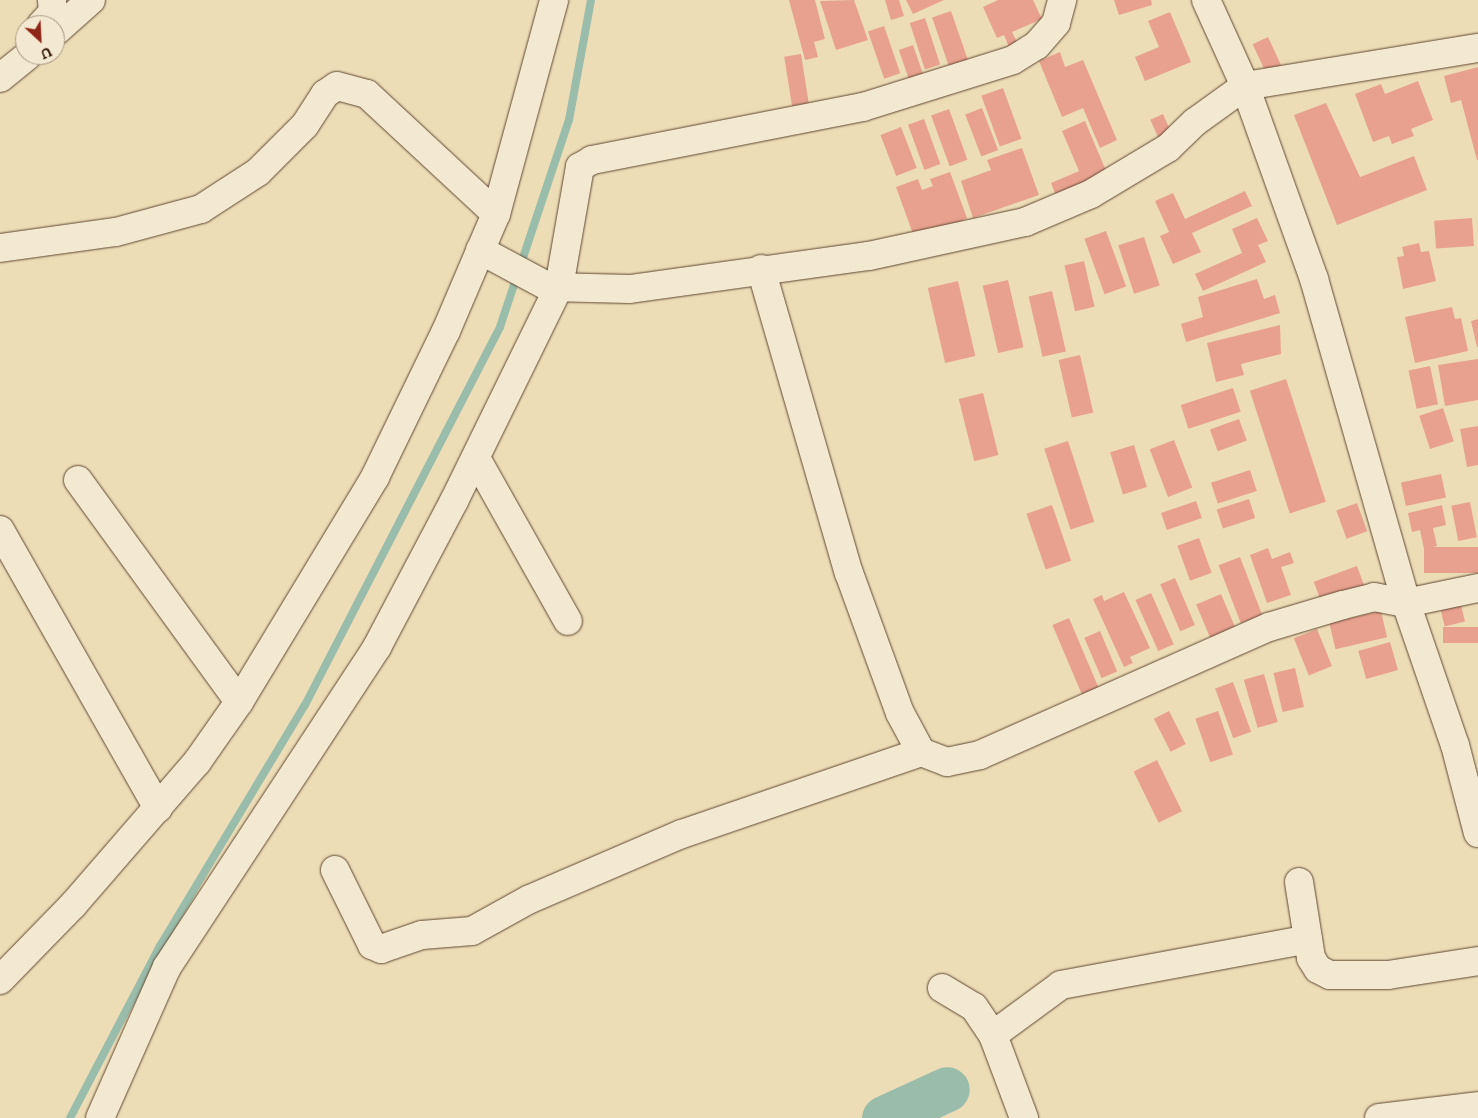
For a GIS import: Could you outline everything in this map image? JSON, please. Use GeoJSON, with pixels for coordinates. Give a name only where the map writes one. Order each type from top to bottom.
{"type":"FeatureCollection","features":[{"type":"Feature","properties":{"kind":"street"},"geometry":{"type":"LineString","coordinates":[[50,15],[53,12],[52,0]]}},
{"type":"Feature","properties":{"kind":"street"},"geometry":{"type":"LineString","coordinates":[[65,23],[91,0]]}},
{"type":"Feature","properties":{"kind":"street"},"geometry":{"type":"LineString","coordinates":[[0,980],[158,808],[239,702],[375,477],[491,256],[496,214],[554,0]]}},
{"type":"Feature","properties":{"kind":"street"},"geometry":{"type":"LineString","coordinates":[[100,1118],[110,1086],[167,967],[377,646],[476,458],[554,287],[580,167],[586,161],[863,107],[1013,60],[1037,45],[1056,23],[1062,0]]}},
{"type":"Feature","properties":{"kind":"street"},"geometry":{"type":"LineString","coordinates":[[1206,0],[1245,86],[1314,279],[1406,603],[1455,745],[1478,833]]}},
{"type":"Feature","properties":{"kind":"street"},"geometry":{"type":"LineString","coordinates":[[0,56],[15,45]]}},
{"type":"Feature","properties":{"kind":"street"},"geometry":{"type":"LineString","coordinates":[[491,256],[554,287],[630,289],[761,269],[869,256],[1025,222],[1091,194],[1168,148],[1195,122],[1245,86],[1478,48]]}},
{"type":"Feature","properties":{"kind":"street"},"geometry":{"type":"LineString","coordinates":[[0,78],[16,65]]}},
{"type":"Feature","properties":{"kind":"street"},"geometry":{"type":"LineString","coordinates":[[0,248],[116,232],[201,209],[258,172],[305,125],[325,94],[338,86],[367,94],[496,214]]}},
{"type":"Feature","properties":{"kind":"street"},"geometry":{"type":"LineString","coordinates":[[761,269],[849,573],[900,713],[921,752],[946,762],[980,754],[1269,627],[1374,597],[1406,603],[1478,588]]}},
{"type":"Feature","properties":{"kind":"street"},"geometry":{"type":"LineString","coordinates":[[476,458],[568,621]]}},
{"type":"Feature","properties":{"kind":"street"},"geometry":{"type":"LineString","coordinates":[[78,480],[239,702]]}},
{"type":"Feature","properties":{"kind":"street"},"geometry":{"type":"LineString","coordinates":[[0,530],[158,808]]}},
{"type":"Feature","properties":{"kind":"street"},"geometry":{"type":"LineString","coordinates":[[335,870],[372,945],[381,948],[422,935],[472,931],[530,899],[682,834],[921,752]]}},
{"type":"Feature","properties":{"kind":"street"},"geometry":{"type":"LineString","coordinates":[[1300,882],[1308,939],[1318,969],[1330,975],[1388,975],[1478,961]]}},
{"type":"Feature","properties":{"kind":"street"},"geometry":{"type":"LineString","coordinates":[[994,1035],[1050,991],[1308,939]]}},
{"type":"Feature","properties":{"kind":"street"},"geometry":{"type":"LineString","coordinates":[[942,988],[974,1007],[994,1035],[1024,1118]]}},
{"type":"Feature","properties":{"kind":"street"},"geometry":{"type":"LineString","coordinates":[[1379,1118],[1478,1106]]}},
{"type":"Feature","properties":{"kind":"building"},"geometry":{"type":"Polygon","coordinates":[[[789,0],[815,0],[825,39],[814,42],[818,57],[805,60],[789,0]]]}},
{"type":"Feature","properties":{"kind":"building"},"geometry":{"type":"Polygon","coordinates":[[[854,0],[868,40],[836,50],[820,1],[854,0]]]}},
{"type":"Feature","properties":{"kind":"building"},"geometry":{"type":"Polygon","coordinates":[[[885,0],[899,0],[904,16],[891,20],[885,0]]]}},
{"type":"Feature","properties":{"kind":"building"},"geometry":{"type":"Polygon","coordinates":[[[906,0],[944,0],[913,14],[906,0]]]}},
{"type":"Feature","properties":{"kind":"building"},"geometry":{"type":"Polygon","coordinates":[[[998,0],[1033,0],[1042,19],[1012,32],[1018,44],[1009,47],[1004,35],[997,38],[983,7],[998,0]]]}},
{"type":"Feature","properties":{"kind":"building"},"geometry":{"type":"Polygon","coordinates":[[[1114,0],[1151,0],[1152,5],[1119,15],[1114,0]]]}},
{"type":"Feature","properties":{"kind":"building"},"geometry":{"type":"Polygon","coordinates":[[[951,11],[970,66],[951,72],[932,18],[951,11]]]}},
{"type":"Feature","properties":{"kind":"building"},"geometry":{"type":"Polygon","coordinates":[[[1170,12],[1191,62],[1145,81],[1135,57],[1159,47],[1148,21],[1170,12]]]}},
{"type":"Feature","properties":{"kind":"building"},"geometry":{"type":"Polygon","coordinates":[[[925,18],[940,65],[925,70],[910,23],[925,18]]]}},
{"type":"Feature","properties":{"kind":"building"},"geometry":{"type":"Polygon","coordinates":[[[884,26],[900,73],[884,79],[868,32],[884,26]]]}},
{"type":"Feature","properties":{"kind":"building"},"geometry":{"type":"Polygon","coordinates":[[[1268,37],[1281,65],[1266,72],[1253,44],[1268,37]]]}},
{"type":"Feature","properties":{"kind":"building"},"geometry":{"type":"Polygon","coordinates":[[[913,45],[926,83],[912,88],[899,50],[913,45]]]}},
{"type":"Feature","properties":{"kind":"building"},"geometry":{"type":"Polygon","coordinates":[[[1060,52],[1065,67],[1083,60],[1117,140],[1100,148],[1083,108],[1062,117],[1039,61],[1060,52]]]}},
{"type":"Feature","properties":{"kind":"building"},"geometry":{"type":"Polygon","coordinates":[[[801,54],[809,103],[792,106],[784,57],[801,54]]]}},
{"type":"Feature","properties":{"kind":"building"},"geometry":{"type":"Polygon","coordinates":[[[1478,67],[1477,160],[1461,100],[1451,103],[1444,76],[1478,67]]]}},
{"type":"Feature","properties":{"kind":"building"},"geometry":{"type":"Polygon","coordinates":[[[1418,81],[1433,120],[1411,129],[1414,136],[1392,144],[1389,136],[1373,142],[1355,94],[1381,84],[1385,94],[1418,81]]]}},
{"type":"Feature","properties":{"kind":"building"},"geometry":{"type":"Polygon","coordinates":[[[1003,88],[1021,139],[1000,147],[981,96],[1003,88]]]}},
{"type":"Feature","properties":{"kind":"building"},"geometry":{"type":"Polygon","coordinates":[[[1326,103],[1360,177],[1414,156],[1427,190],[1337,225],[1294,115],[1326,103]]]}},
{"type":"Feature","properties":{"kind":"building"},"geometry":{"type":"Polygon","coordinates":[[[982,108],[998,150],[981,156],[965,114],[982,108]]]}},
{"type":"Feature","properties":{"kind":"building"},"geometry":{"type":"Polygon","coordinates":[[[949,109],[967,160],[950,166],[931,115],[949,109]]]}},
{"type":"Feature","properties":{"kind":"building"},"geometry":{"type":"Polygon","coordinates":[[[1163,114],[1173,136],[1160,142],[1150,120],[1163,114]]]}},
{"type":"Feature","properties":{"kind":"building"},"geometry":{"type":"Polygon","coordinates":[[[924,119],[940,164],[924,170],[908,125],[924,119]]]}},
{"type":"Feature","properties":{"kind":"building"},"geometry":{"type":"Polygon","coordinates":[[[1085,121],[1110,180],[1058,201],[1051,183],[1079,171],[1062,131],[1085,121]]]}},
{"type":"Feature","properties":{"kind":"building"},"geometry":{"type":"Polygon","coordinates":[[[901,127],[917,168],[896,176],[880,135],[901,127]]]}},
{"type":"Feature","properties":{"kind":"building"},"geometry":{"type":"Polygon","coordinates":[[[1022,148],[1039,195],[973,218],[961,181],[991,170],[987,160],[1022,148]]]}},
{"type":"Feature","properties":{"kind":"building"},"geometry":{"type":"Polygon","coordinates":[[[950,172],[967,218],[931,237],[928,229],[913,234],[896,187],[918,179],[922,190],[933,186],[930,179],[950,172]]]}},
{"type":"Feature","properties":{"kind":"building"},"geometry":{"type":"Polygon","coordinates":[[[1245,191],[1252,206],[1192,233],[1201,252],[1173,264],[1160,236],[1169,232],[1155,201],[1173,193],[1185,219],[1245,191]]]}},
{"type":"Feature","properties":{"kind":"building"},"geometry":{"type":"Polygon","coordinates":[[[1257,218],[1268,241],[1258,245],[1266,262],[1203,291],[1195,274],[1242,253],[1232,229],[1257,218]]]}},
{"type":"Feature","properties":{"kind":"building"},"geometry":{"type":"Polygon","coordinates":[[[1472,218],[1474,246],[1436,249],[1434,221],[1472,218]]]}},
{"type":"Feature","properties":{"kind":"building"},"geometry":{"type":"Polygon","coordinates":[[[1106,231],[1126,286],[1105,294],[1084,239],[1106,231]]]}},
{"type":"Feature","properties":{"kind":"building"},"geometry":{"type":"Polygon","coordinates":[[[1144,237],[1160,286],[1134,294],[1118,245],[1144,237]]]}},
{"type":"Feature","properties":{"kind":"building"},"geometry":{"type":"Polygon","coordinates":[[[1419,243],[1421,252],[1429,251],[1436,281],[1403,289],[1397,257],[1404,256],[1402,247],[1419,243]]]}},
{"type":"Feature","properties":{"kind":"building"},"geometry":{"type":"Polygon","coordinates":[[[1084,261],[1095,307],[1075,311],[1065,265],[1084,261]]]}},
{"type":"Feature","properties":{"kind":"building"},"geometry":{"type":"Polygon","coordinates":[[[1257,279],[1264,299],[1275,295],[1280,313],[1186,342],[1181,324],[1203,317],[1198,297],[1257,279]]]}},
{"type":"Feature","properties":{"kind":"building"},"geometry":{"type":"Polygon","coordinates":[[[1008,280],[1024,347],[998,353],[983,286],[1008,280]]]}},
{"type":"Feature","properties":{"kind":"building"},"geometry":{"type":"Polygon","coordinates":[[[958,281],[975,356],[945,363],[928,288],[958,281]]]}},
{"type":"Feature","properties":{"kind":"building"},"geometry":{"type":"Polygon","coordinates":[[[1052,291],[1066,351],[1043,357],[1029,296],[1052,291]]]}},
{"type":"Feature","properties":{"kind":"building"},"geometry":{"type":"Polygon","coordinates":[[[1452,307],[1455,319],[1461,318],[1468,351],[1415,363],[1405,317],[1452,307]]]}},
{"type":"Feature","properties":{"kind":"building"},"geometry":{"type":"Polygon","coordinates":[[[1478,319],[1478,347],[1477,347],[1471,321],[1478,319]]]}},
{"type":"Feature","properties":{"kind":"building"},"geometry":{"type":"Polygon","coordinates":[[[1280,325],[1281,354],[1241,364],[1244,375],[1216,382],[1207,343],[1280,325]]]}},
{"type":"Feature","properties":{"kind":"building"},"geometry":{"type":"Polygon","coordinates":[[[1080,355],[1093,412],[1072,417],[1059,360],[1080,355]]]}},
{"type":"Feature","properties":{"kind":"building"},"geometry":{"type":"Polygon","coordinates":[[[1478,359],[1478,400],[1445,406],[1438,365],[1478,359]]]}},
{"type":"Feature","properties":{"kind":"building"},"geometry":{"type":"Polygon","coordinates":[[[1430,366],[1438,404],[1417,409],[1408,371],[1430,366]]]}},
{"type":"Feature","properties":{"kind":"building"},"geometry":{"type":"Polygon","coordinates":[[[1286,379],[1326,502],[1290,513],[1250,391],[1286,379]]]}},
{"type":"Feature","properties":{"kind":"building"},"geometry":{"type":"Polygon","coordinates":[[[1233,388],[1241,412],[1188,429],[1181,405],[1233,388]]]}},
{"type":"Feature","properties":{"kind":"building"},"geometry":{"type":"Polygon","coordinates":[[[983,393],[998,455],[974,461],[959,399],[983,393]]]}},
{"type":"Feature","properties":{"kind":"building"},"geometry":{"type":"Polygon","coordinates":[[[1443,408],[1454,441],[1430,449],[1419,416],[1443,408]]]}},
{"type":"Feature","properties":{"kind":"building"},"geometry":{"type":"Polygon","coordinates":[[[1239,419],[1247,441],[1218,451],[1210,430],[1239,419]]]}},
{"type":"Feature","properties":{"kind":"building"},"geometry":{"type":"Polygon","coordinates":[[[1478,426],[1478,465],[1467,467],[1460,429],[1478,426]]]}},
{"type":"Feature","properties":{"kind":"building"},"geometry":{"type":"Polygon","coordinates":[[[1174,440],[1192,488],[1168,497],[1150,449],[1174,440]]]}},
{"type":"Feature","properties":{"kind":"building"},"geometry":{"type":"Polygon","coordinates":[[[1068,441],[1094,522],[1070,530],[1044,449],[1068,441]]]}},
{"type":"Feature","properties":{"kind":"building"},"geometry":{"type":"Polygon","coordinates":[[[1134,445],[1147,487],[1123,494],[1110,452],[1134,445]]]}},
{"type":"Feature","properties":{"kind":"building"},"geometry":{"type":"Polygon","coordinates":[[[1250,470],[1257,491],[1218,504],[1211,483],[1250,470]]]}},
{"type":"Feature","properties":{"kind":"building"},"geometry":{"type":"Polygon","coordinates":[[[1441,474],[1446,497],[1406,506],[1401,483],[1441,474]]]}},
{"type":"Feature","properties":{"kind":"building"},"geometry":{"type":"Polygon","coordinates":[[[1249,499],[1255,518],[1223,529],[1217,510],[1249,499]]]}},
{"type":"Feature","properties":{"kind":"building"},"geometry":{"type":"Polygon","coordinates":[[[1196,501],[1202,518],[1167,530],[1161,513],[1196,501]]]}},
{"type":"Feature","properties":{"kind":"building"},"geometry":{"type":"Polygon","coordinates":[[[1470,502],[1477,537],[1458,541],[1451,506],[1470,502]]]}},
{"type":"Feature","properties":{"kind":"building"},"geometry":{"type":"Polygon","coordinates":[[[1357,503],[1367,531],[1347,539],[1336,511],[1357,503]]]}},
{"type":"Feature","properties":{"kind":"building"},"geometry":{"type":"Polygon","coordinates":[[[1052,505],[1071,561],[1046,570],[1026,514],[1052,505]]]}},
{"type":"Feature","properties":{"kind":"building"},"geometry":{"type":"Polygon","coordinates":[[[1442,505],[1446,525],[1433,528],[1437,546],[1424,549],[1420,530],[1412,532],[1408,513],[1442,505]]]}},
{"type":"Feature","properties":{"kind":"building"},"geometry":{"type":"Polygon","coordinates":[[[1199,538],[1212,573],[1190,581],[1177,546],[1199,538]]]}},
{"type":"Feature","properties":{"kind":"building"},"geometry":{"type":"Polygon","coordinates":[[[1424,547],[1478,547],[1478,573],[1424,573],[1424,547]]]}},
{"type":"Feature","properties":{"kind":"building"},"geometry":{"type":"Polygon","coordinates":[[[1268,548],[1272,559],[1290,552],[1294,563],[1281,567],[1291,595],[1267,603],[1250,555],[1268,548]]]}},
{"type":"Feature","properties":{"kind":"building"},"geometry":{"type":"Polygon","coordinates":[[[1240,557],[1262,615],[1241,623],[1219,565],[1240,557]]]}},
{"type":"Feature","properties":{"kind":"building"},"geometry":{"type":"Polygon","coordinates":[[[1357,566],[1366,591],[1323,607],[1314,582],[1357,566]]]}},
{"type":"Feature","properties":{"kind":"building"},"geometry":{"type":"Polygon","coordinates":[[[1175,578],[1195,625],[1180,631],[1160,584],[1175,578]]]}},
{"type":"Feature","properties":{"kind":"building"},"geometry":{"type":"Polygon","coordinates":[[[1124,592],[1150,648],[1130,657],[1133,663],[1124,667],[1093,599],[1102,595],[1104,601],[1124,592]]]}},
{"type":"Feature","properties":{"kind":"building"},"geometry":{"type":"Polygon","coordinates":[[[1151,593],[1174,644],[1158,651],[1135,600],[1151,593]]]}},
{"type":"Feature","properties":{"kind":"building"},"geometry":{"type":"Polygon","coordinates":[[[1221,594],[1238,634],[1213,644],[1196,605],[1221,594]]]}},
{"type":"Feature","properties":{"kind":"building"},"geometry":{"type":"Polygon","coordinates":[[[1460,601],[1465,621],[1445,626],[1440,606],[1460,601]]]}},
{"type":"Feature","properties":{"kind":"building"},"geometry":{"type":"Polygon","coordinates":[[[1381,611],[1387,637],[1335,649],[1329,623],[1381,611]]]}},
{"type":"Feature","properties":{"kind":"building"},"geometry":{"type":"Polygon","coordinates":[[[1069,618],[1099,688],[1082,695],[1052,625],[1069,618]]]}},
{"type":"Feature","properties":{"kind":"building"},"geometry":{"type":"Polygon","coordinates":[[[1443,627],[1478,627],[1478,643],[1443,643],[1443,627]]]}},
{"type":"Feature","properties":{"kind":"building"},"geometry":{"type":"Polygon","coordinates":[[[1317,629],[1332,666],[1309,675],[1294,638],[1317,629]]]}},
{"type":"Feature","properties":{"kind":"building"},"geometry":{"type":"Polygon","coordinates":[[[1100,631],[1117,672],[1102,678],[1084,638],[1100,631]]]}},
{"type":"Feature","properties":{"kind":"building"},"geometry":{"type":"Polygon","coordinates":[[[1390,642],[1398,670],[1366,679],[1358,651],[1390,642]]]}},
{"type":"Feature","properties":{"kind":"building"},"geometry":{"type":"Polygon","coordinates":[[[1295,668],[1304,707],[1283,712],[1274,673],[1295,668]]]}},
{"type":"Feature","properties":{"kind":"building"},"geometry":{"type":"Polygon","coordinates":[[[1264,674],[1278,722],[1258,728],[1244,680],[1264,674]]]}},
{"type":"Feature","properties":{"kind":"building"},"geometry":{"type":"Polygon","coordinates":[[[1233,682],[1251,732],[1233,738],[1215,688],[1233,682]]]}},
{"type":"Feature","properties":{"kind":"building"},"geometry":{"type":"Polygon","coordinates":[[[1169,711],[1186,744],[1171,752],[1154,719],[1169,711]]]}},
{"type":"Feature","properties":{"kind":"building"},"geometry":{"type":"Polygon","coordinates":[[[1218,711],[1233,754],[1210,762],[1195,719],[1218,711]]]}},
{"type":"Feature","properties":{"kind":"building"},"geometry":{"type":"Polygon","coordinates":[[[1157,760],[1182,811],[1159,823],[1134,771],[1157,760]]]}},
{"type":"Feature","properties":{"kind":"waterway"},"geometry":{"type":"LineString","coordinates":[[70,1118],[160,946],[305,705],[500,327],[569,120],[591,0]]}},
{"type":"Feature","properties":{"kind":"waterway"},"geometry":{"type":"LineString","coordinates":[[884,1118],[947,1089]]}}]}
